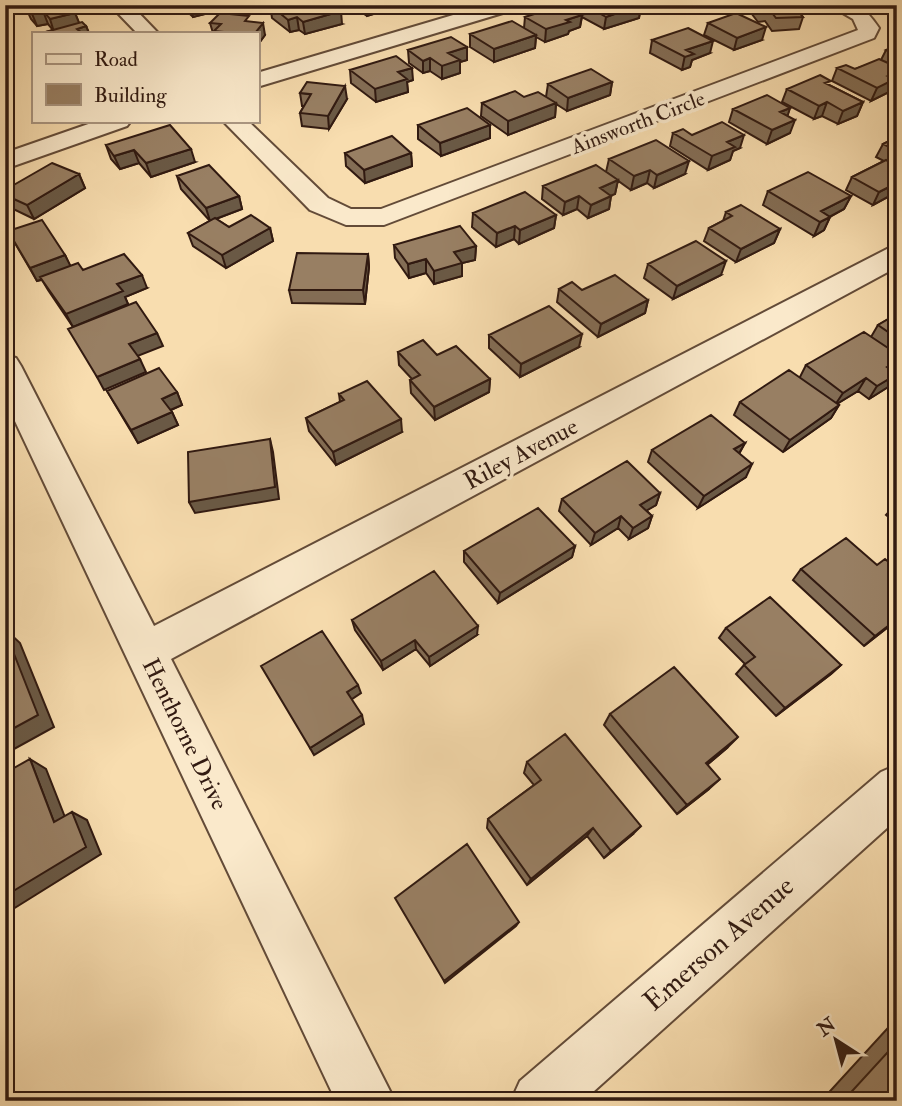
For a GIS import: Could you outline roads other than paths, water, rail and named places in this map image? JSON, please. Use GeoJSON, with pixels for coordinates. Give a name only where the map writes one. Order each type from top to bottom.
{"type":"FeatureCollection","features":[{"type":"Feature","properties":{"kind":"street"},"geometry":{"type":"LineString","coordinates":[[120,5],[147,32]]}},
{"type":"Feature","properties":{"kind":"street"},"geometry":{"type":"LineString","coordinates":[[259,79],[509,5]]}},
{"type":"Feature","properties":{"kind":"street","name":"Ainsworth Circle"},"geometry":{"type":"LineString","coordinates":[[236,122],[318,204],[346,217],[365,219],[401,213],[867,34],[867,22],[839,5]]}},
{"type":"Feature","properties":{"kind":"street"},"geometry":{"type":"LineString","coordinates":[[5,162],[116,122]]}},
{"type":"Feature","properties":{"kind":"street","name":"Riley Avenue"},"geometry":{"type":"LineString","coordinates":[[145,652],[897,256]]}},
{"type":"Feature","properties":{"kind":"street","name":"Henthorne Drive"},"geometry":{"type":"LineString","coordinates":[[5,366],[366,1101]]}},
{"type":"Feature","properties":{"kind":"street","name":"Emerson Avenue"},"geometry":{"type":"LineString","coordinates":[[540,1101],[897,788]]}}]}
